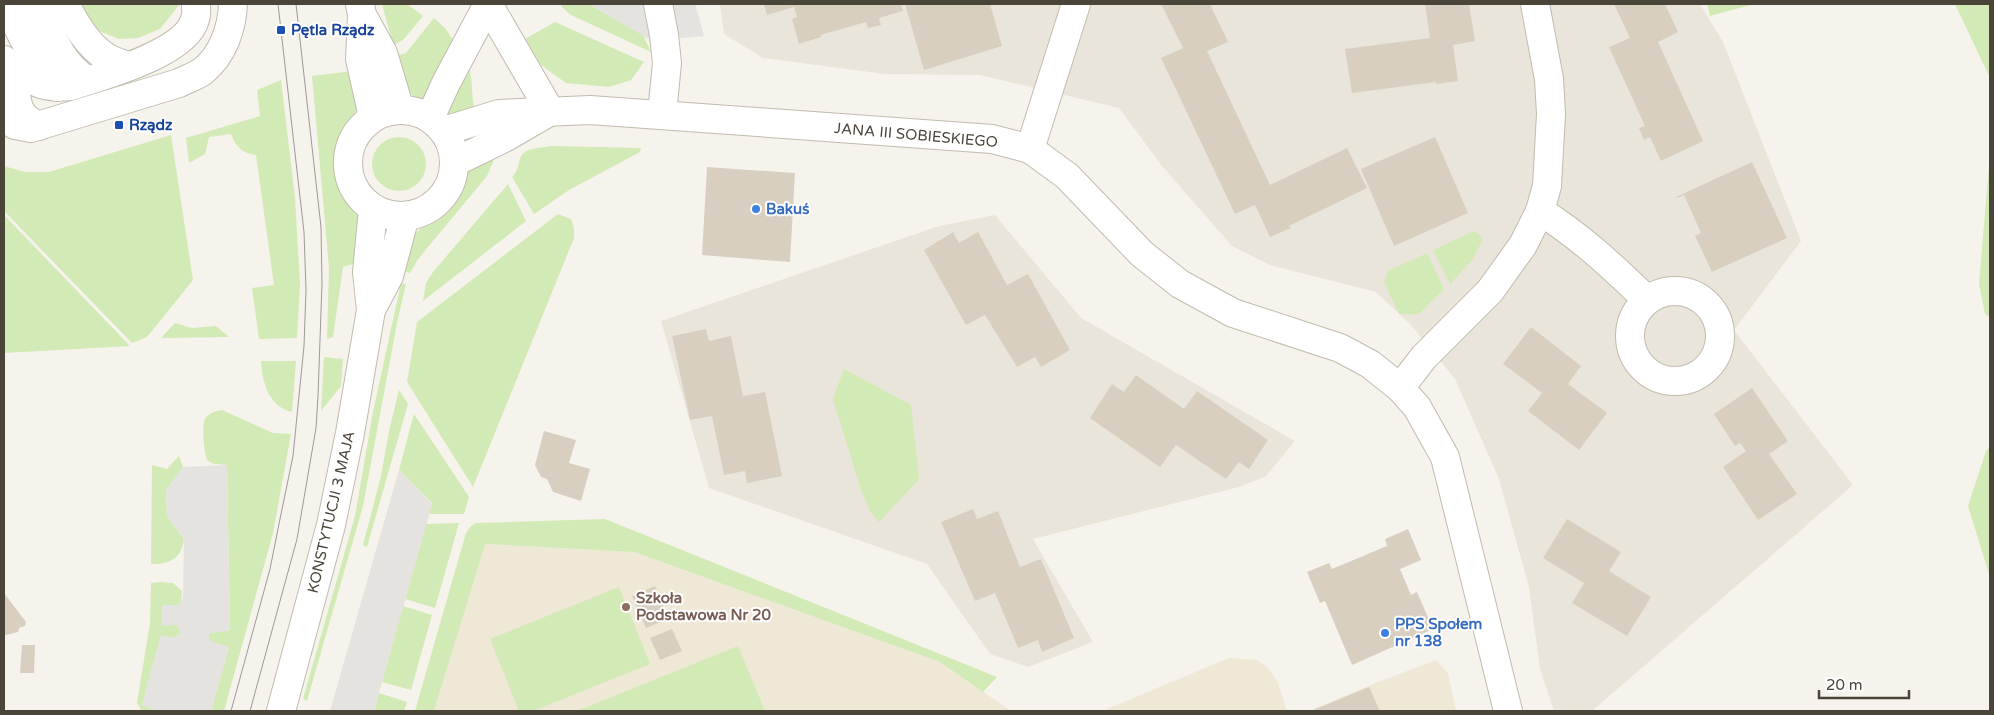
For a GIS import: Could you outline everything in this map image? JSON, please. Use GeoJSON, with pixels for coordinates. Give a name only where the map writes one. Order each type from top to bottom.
{"type":"FeatureCollection","features":[{"type":"Feature","properties":{"kind":"street"},"geometry":{"type":"LineString","coordinates":[[6,4],[39,69],[57,87]]}},
{"type":"Feature","properties":{"kind":"street"},"geometry":{"type":"LineString","coordinates":[[36,4],[62,56],[73,71],[88,80]]}},
{"type":"Feature","properties":{"kind":"street"},"geometry":{"type":"LineString","coordinates":[[65,4],[87,40],[99,52],[107,58],[128,66]]}},
{"type":"Feature","properties":{"kind":"street"},"geometry":{"type":"LineString","coordinates":[[5,63],[41,85],[71,86],[159,55],[183,38],[190,29],[195,20],[196,4]]}},
{"type":"Feature","properties":{"kind":"street"},"geometry":{"type":"LineString","coordinates":[[169,47],[193,38],[205,29],[215,17],[221,4]]}},
{"type":"Feature","properties":{"kind":"street"},"geometry":{"type":"LineString","coordinates":[[4,118],[15,125],[31,128],[179,83],[212,64],[228,33],[233,4]]}},
{"type":"Feature","properties":{"kind":"street"},"geometry":{"type":"LineString","coordinates":[[488,4],[550,112]]}},
{"type":"Feature","properties":{"kind":"street"},"geometry":{"type":"LineString","coordinates":[[437,125],[446,83],[488,4]]}},
{"type":"Feature","properties":{"kind":"street"},"geometry":{"type":"LineString","coordinates":[[658,4],[667,63],[662,114]]}},
{"type":"Feature","properties":{"kind":"street"},"geometry":{"type":"LineString","coordinates":[[1030,149],[1076,4]]}},
{"type":"Feature","properties":{"kind":"street"},"geometry":{"type":"LineString","coordinates":[[1400,388],[1424,357],[1490,291],[1523,245],[1540,211],[1548,186],[1551,114],[1549,79],[1535,4]]}},
{"type":"Feature","properties":{"kind":"street"},"geometry":{"type":"LineString","coordinates":[[361,9],[383,54],[400,110]]}},
{"type":"Feature","properties":{"kind":"street"},"geometry":{"type":"LineString","coordinates":[[361,9],[360,59],[373,117]]}},
{"type":"Feature","properties":{"kind":"street"},"geometry":{"type":"LineString","coordinates":[[5,63],[11,75],[19,110],[31,122],[39,126]]}},
{"type":"Feature","properties":{"kind":"street"},"geometry":{"type":"LineString","coordinates":[[400,110],[421,113],[437,125],[452,146],[455,162],[451,182],[441,199],[424,211],[405,216],[388,215],[373,209],[360,197],[351,181],[348,163],[351,145],[360,129],[373,117],[386,112],[400,110]]}},
{"type":"Feature","properties":{"kind":"street","name":"JANA III SOBIESKIEGO"},"geometry":{"type":"LineString","coordinates":[[437,125],[499,114],[590,110],[992,139],[1030,149],[1067,176],[1142,254],[1180,284],[1233,313],[1340,348],[1370,364],[1400,388],[1417,407],[1445,457],[1508,711]]}},
{"type":"Feature","properties":{"kind":"street","name":"JANA III SOBIESKIEGO"},"geometry":{"type":"LineString","coordinates":[[455,162],[550,112]]}},
{"type":"Feature","properties":{"kind":"street","name":"KONSTYTUCJI 3 MAJA"},"geometry":{"type":"LineString","coordinates":[[281,711],[331,525],[350,433],[371,310],[367,272],[373,209]]}},
{"type":"Feature","properties":{"kind":"street"},"geometry":{"type":"LineString","coordinates":[[1540,211],[1567,228],[1593,248],[1646,299]]}},
{"type":"Feature","properties":{"kind":"street","name":"KONSTYTUCJI 3 MAJA"},"geometry":{"type":"LineString","coordinates":[[371,310],[389,276],[405,216]]}},
{"type":"Feature","properties":{"kind":"shaded area"},"geometry":{"type":"Polygon","coordinates":[[[589,4],[695,4],[704,36],[652,41],[589,4]]]}},
{"type":"Feature","properties":{"kind":"shaded area"},"geometry":{"type":"Polygon","coordinates":[[[720,4],[1700,4],[1723,42],[1801,241],[1734,330],[1853,485],[1592,711],[1554,711],[1540,669],[1529,587],[1499,479],[1455,379],[1412,326],[1376,292],[1270,265],[1232,246],[1162,166],[1119,108],[980,75],[885,74],[763,58],[724,34],[720,4]]]}},
{"type":"Feature","properties":{"kind":"shaded area"},"geometry":{"type":"Polygon","coordinates":[[[995,215],[1081,318],[1295,441],[1266,476],[1239,487],[1033,539],[1093,642],[1028,667],[990,654],[927,564],[709,488],[661,321],[939,226],[995,215]]]}},
{"type":"Feature","properties":{"kind":"shaded area"},"geometry":{"type":"Polygon","coordinates":[[[227,465],[230,630],[211,633],[208,637],[212,642],[229,647],[211,711],[157,711],[142,705],[161,635],[173,638],[180,634],[180,629],[176,625],[162,626],[162,605],[177,605],[181,603],[183,596],[184,539],[167,516],[166,490],[183,467],[227,465]]]}},
{"type":"Feature","properties":{"kind":"shaded area"},"geometry":{"type":"Polygon","coordinates":[[[399,470],[432,504],[374,711],[330,711],[399,470]]]}},
{"type":"Feature","properties":{"kind":"shaded area","name":"Szkoła Podstawowa Nr 20"},"geometry":{"type":"Polygon","coordinates":[[[484,544],[634,552],[940,662],[1011,711],[434,711],[484,544]]]}},
{"type":"Feature","properties":{"kind":"shaded area"},"geometry":{"type":"Polygon","coordinates":[[[1229,658],[1257,660],[1268,668],[1278,683],[1287,711],[1102,711],[1229,658]]]}},
{"type":"Feature","properties":{"kind":"shaded area"},"geometry":{"type":"Polygon","coordinates":[[[1436,660],[1448,673],[1456,711],[1309,711],[1368,686],[1436,660]]]}},
{"type":"Feature","properties":{"kind":"green space"},"geometry":{"type":"Polygon","coordinates":[[[78,4],[180,4],[160,29],[138,38],[119,39],[99,31],[87,21],[78,4]]]}},
{"type":"Feature","properties":{"kind":"green space"},"geometry":{"type":"Polygon","coordinates":[[[382,4],[407,4],[423,16],[403,40],[393,45],[382,4]]]}},
{"type":"Feature","properties":{"kind":"green space"},"geometry":{"type":"Polygon","coordinates":[[[562,4],[589,4],[643,35],[651,52],[571,15],[562,7],[562,4]]]}},
{"type":"Feature","properties":{"kind":"green space"},"geometry":{"type":"Polygon","coordinates":[[[1707,4],[1754,4],[1710,16],[1707,4]]]}},
{"type":"Feature","properties":{"kind":"green space"},"geometry":{"type":"Polygon","coordinates":[[[1955,4],[1990,4],[1990,78],[1955,4]]]}},
{"type":"Feature","properties":{"kind":"green space"},"geometry":{"type":"Polygon","coordinates":[[[434,18],[445,28],[456,44],[430,107],[415,97],[406,86],[396,56],[406,53],[434,18]]]}},
{"type":"Feature","properties":{"kind":"green space"},"geometry":{"type":"Polygon","coordinates":[[[555,22],[644,62],[631,80],[609,87],[566,83],[541,65],[525,39],[555,22]]]}},
{"type":"Feature","properties":{"kind":"green space"},"geometry":{"type":"Polygon","coordinates":[[[467,60],[474,107],[465,112],[448,114],[449,97],[467,60]]]}},
{"type":"Feature","properties":{"kind":"green space"},"geometry":{"type":"Polygon","coordinates":[[[353,71],[357,106],[352,120],[337,147],[334,162],[342,191],[357,215],[360,233],[353,264],[343,267],[333,337],[327,339],[329,268],[312,76],[353,71]]]}},
{"type":"Feature","properties":{"kind":"green space"},"geometry":{"type":"Polygon","coordinates":[[[281,80],[295,198],[300,284],[297,338],[259,339],[252,288],[274,285],[256,155],[240,149],[231,134],[209,137],[205,154],[189,163],[186,138],[260,116],[257,90],[281,80]]]}},
{"type":"Feature","properties":{"kind":"green space"},"geometry":{"type":"Polygon","coordinates":[[[171,135],[193,280],[147,337],[132,343],[4,211],[4,166],[25,172],[49,172],[171,135]]]}},
{"type":"Feature","properties":{"kind":"green space"},"geometry":{"type":"Polygon","coordinates":[[[399,137],[409,139],[418,145],[424,154],[426,164],[424,174],[418,183],[409,189],[399,191],[389,189],[380,183],[374,174],[372,164],[374,154],[380,145],[389,139],[399,137]]]}},
{"type":"Feature","properties":{"kind":"green space"},"geometry":{"type":"Polygon","coordinates":[[[552,146],[641,148],[640,152],[569,190],[534,214],[512,177],[525,152],[552,146]]]}},
{"type":"Feature","properties":{"kind":"green space"},"geometry":{"type":"Polygon","coordinates":[[[1990,153],[1990,317],[1985,314],[1979,284],[1990,153]]]}},
{"type":"Feature","properties":{"kind":"green space"},"geometry":{"type":"Polygon","coordinates":[[[492,154],[493,162],[487,176],[418,259],[410,273],[401,271],[411,239],[419,230],[449,208],[456,197],[463,175],[472,166],[492,154]]]}},
{"type":"Feature","properties":{"kind":"green space"},"geometry":{"type":"Polygon","coordinates":[[[508,184],[526,221],[423,301],[426,283],[433,272],[508,184]]]}},
{"type":"Feature","properties":{"kind":"green space"},"geometry":{"type":"Polygon","coordinates":[[[558,214],[571,219],[574,228],[574,238],[473,487],[407,382],[417,322],[558,214]]]}},
{"type":"Feature","properties":{"kind":"green space"},"geometry":{"type":"Polygon","coordinates":[[[4,215],[130,346],[4,353],[4,215]]]}},
{"type":"Feature","properties":{"kind":"green space"},"geometry":{"type":"Polygon","coordinates":[[[1474,231],[1480,235],[1482,241],[1472,260],[1450,284],[1433,250],[1474,231]]]}},
{"type":"Feature","properties":{"kind":"green space"},"geometry":{"type":"Polygon","coordinates":[[[1427,253],[1444,289],[1419,314],[1399,314],[1384,282],[1388,271],[1427,253]]]}},
{"type":"Feature","properties":{"kind":"green space"},"geometry":{"type":"Polygon","coordinates":[[[401,283],[406,284],[363,506],[307,701],[303,699],[355,516],[373,412],[401,283]]]}},
{"type":"Feature","properties":{"kind":"green space"},"geometry":{"type":"Polygon","coordinates":[[[175,323],[192,328],[216,326],[229,337],[161,338],[175,323]]]}},
{"type":"Feature","properties":{"kind":"green space"},"geometry":{"type":"Polygon","coordinates":[[[324,357],[343,359],[341,386],[321,411],[324,357]]]}},
{"type":"Feature","properties":{"kind":"green space"},"geometry":{"type":"Polygon","coordinates":[[[261,361],[296,361],[292,412],[278,405],[268,393],[261,361]]]}},
{"type":"Feature","properties":{"kind":"green space"},"geometry":{"type":"Polygon","coordinates":[[[844,369],[911,405],[919,479],[879,522],[870,511],[861,490],[833,399],[844,369]]]}},
{"type":"Feature","properties":{"kind":"green space"},"geometry":{"type":"Polygon","coordinates":[[[399,390],[408,404],[367,547],[363,545],[381,476],[399,390]]]}},
{"type":"Feature","properties":{"kind":"green space"},"geometry":{"type":"Polygon","coordinates":[[[222,410],[273,433],[291,434],[273,533],[224,711],[211,711],[229,647],[211,642],[208,637],[210,633],[230,630],[227,465],[208,461],[204,448],[203,430],[204,422],[208,415],[222,410]]]}},
{"type":"Feature","properties":{"kind":"green space"},"geometry":{"type":"Polygon","coordinates":[[[414,414],[469,497],[464,514],[429,514],[432,503],[399,470],[414,414]]]}},
{"type":"Feature","properties":{"kind":"green space"},"geometry":{"type":"Polygon","coordinates":[[[1990,447],[1990,577],[1968,506],[1986,451],[1990,447]]]}},
{"type":"Feature","properties":{"kind":"green space"},"geometry":{"type":"Polygon","coordinates":[[[179,456],[183,467],[166,490],[167,516],[184,539],[180,551],[174,559],[164,563],[151,564],[152,465],[167,469],[179,456]]]}},
{"type":"Feature","properties":{"kind":"green space"},"geometry":{"type":"Polygon","coordinates":[[[605,519],[997,677],[983,692],[940,662],[634,552],[485,544],[434,711],[415,711],[466,533],[471,526],[476,523],[605,519]]]}},
{"type":"Feature","properties":{"kind":"green space"},"geometry":{"type":"Polygon","coordinates":[[[459,523],[435,608],[405,599],[426,524],[459,523]]]}},
{"type":"Feature","properties":{"kind":"green space"},"geometry":{"type":"Polygon","coordinates":[[[151,583],[173,583],[182,591],[181,603],[162,625],[176,625],[180,629],[180,634],[173,638],[161,636],[142,705],[157,711],[142,711],[137,703],[150,623],[151,583]]]}},
{"type":"Feature","properties":{"kind":"green space"},"geometry":{"type":"Polygon","coordinates":[[[619,587],[650,664],[533,711],[519,711],[490,639],[619,587]]]}},
{"type":"Feature","properties":{"kind":"green space"},"geometry":{"type":"Polygon","coordinates":[[[403,606],[432,615],[411,690],[382,682],[403,606]]]}},
{"type":"Feature","properties":{"kind":"green space"},"geometry":{"type":"Polygon","coordinates":[[[738,646],[765,711],[577,711],[738,646]]]}},
{"type":"Feature","properties":{"kind":"green space"},"geometry":{"type":"Polygon","coordinates":[[[379,693],[407,702],[404,711],[374,711],[379,693]]]}},
{"type":"Feature","properties":{"kind":"building"},"geometry":{"type":"Polygon","coordinates":[[[764,4],[901,4],[903,11],[879,18],[881,25],[868,28],[866,22],[821,35],[821,37],[799,44],[792,19],[797,17],[794,7],[767,15],[764,4]]]}},
{"type":"Feature","properties":{"kind":"building"},"geometry":{"type":"Polygon","coordinates":[[[905,4],[990,4],[1002,46],[924,70],[905,4]]]}},
{"type":"Feature","properties":{"kind":"building"},"geometry":{"type":"Polygon","coordinates":[[[1161,4],[1210,4],[1228,42],[1207,51],[1270,185],[1347,148],[1367,188],[1270,237],[1255,205],[1235,214],[1161,58],[1183,48],[1161,4]]]}},
{"type":"Feature","properties":{"kind":"building"},"geometry":{"type":"Polygon","coordinates":[[[1425,4],[1469,4],[1475,41],[1453,45],[1458,81],[1352,93],[1345,49],[1430,38],[1425,4]]]}},
{"type":"Feature","properties":{"kind":"building"},"geometry":{"type":"Polygon","coordinates":[[[1614,4],[1665,4],[1678,32],[1658,42],[1703,141],[1661,161],[1650,137],[1644,140],[1639,128],[1645,126],[1609,47],[1630,38],[1614,4]]]}},
{"type":"Feature","properties":{"kind":"building"},"geometry":{"type":"Polygon","coordinates":[[[1435,137],[1468,213],[1394,246],[1361,169],[1435,137]]]}},
{"type":"Feature","properties":{"kind":"building"},"geometry":{"type":"Polygon","coordinates":[[[1752,162],[1787,238],[1712,272],[1695,236],[1701,233],[1684,195],[1676,197],[1752,162]]]}},
{"type":"Feature","properties":{"kind":"building"},"geometry":{"type":"Polygon","coordinates":[[[707,167],[795,173],[790,262],[702,255],[707,167]]]}},
{"type":"Feature","properties":{"kind":"building"},"geometry":{"type":"Polygon","coordinates":[[[953,232],[959,243],[978,232],[1007,285],[1028,274],[1070,350],[1041,367],[1035,357],[1017,367],[985,315],[966,325],[924,250],[953,232]]]}},
{"type":"Feature","properties":{"kind":"building"},"geometry":{"type":"Polygon","coordinates":[[[1531,327],[1581,366],[1568,384],[1607,413],[1579,450],[1528,411],[1542,393],[1503,364],[1531,327]]]}},
{"type":"Feature","properties":{"kind":"building"},"geometry":{"type":"Polygon","coordinates":[[[706,329],[709,341],[731,336],[743,396],[765,392],[782,476],[747,483],[745,471],[724,475],[712,416],[690,420],[672,336],[706,329]]]}},
{"type":"Feature","properties":{"kind":"building"},"geometry":{"type":"Polygon","coordinates":[[[1136,375],[1184,409],[1197,391],[1268,440],[1249,469],[1239,462],[1226,479],[1176,445],[1160,467],[1090,418],[1112,384],[1124,392],[1136,375]]]}},
{"type":"Feature","properties":{"kind":"building"},"geometry":{"type":"Polygon","coordinates":[[[1752,388],[1788,441],[1769,454],[1797,494],[1758,520],[1723,467],[1746,451],[1740,443],[1735,446],[1714,414],[1752,388]]]}},
{"type":"Feature","properties":{"kind":"building"},"geometry":{"type":"Polygon","coordinates":[[[544,431],[576,440],[569,463],[590,469],[581,501],[553,492],[547,479],[541,477],[535,465],[544,431]]]}},
{"type":"Feature","properties":{"kind":"building"},"geometry":{"type":"Polygon","coordinates":[[[973,509],[977,519],[998,511],[1020,567],[1041,559],[1074,638],[1042,652],[1038,640],[1018,648],[995,593],[975,601],[941,522],[973,509]]]}},
{"type":"Feature","properties":{"kind":"building"},"geometry":{"type":"Polygon","coordinates":[[[1567,519],[1621,552],[1609,571],[1651,597],[1627,636],[1572,603],[1584,583],[1543,558],[1567,519]]]}},
{"type":"Feature","properties":{"kind":"building"},"geometry":{"type":"Polygon","coordinates":[[[1408,529],[1421,560],[1400,569],[1411,595],[1417,592],[1433,629],[1352,665],[1325,601],[1320,603],[1307,572],[1329,563],[1332,569],[1387,546],[1385,539],[1408,529]]]}},
{"type":"Feature","properties":{"kind":"building"},"geometry":{"type":"Polygon","coordinates":[[[655,586],[668,619],[646,628],[632,596],[655,586]]]}},
{"type":"Feature","properties":{"kind":"building"},"geometry":{"type":"Polygon","coordinates":[[[4,593],[26,622],[25,626],[19,628],[18,632],[6,635],[4,635],[4,593]]]}},
{"type":"Feature","properties":{"kind":"building"},"geometry":{"type":"Polygon","coordinates":[[[672,629],[682,651],[660,660],[650,638],[672,629]]]}},
{"type":"Feature","properties":{"kind":"building"},"geometry":{"type":"Polygon","coordinates":[[[22,645],[35,645],[34,673],[20,673],[22,645]]]}},
{"type":"Feature","properties":{"kind":"building"},"geometry":{"type":"Polygon","coordinates":[[[1369,687],[1380,711],[1311,711],[1369,687]]]}},
{"type":"Feature","properties":{"kind":"tram line"},"geometry":{"type":"LineString","coordinates":[[231,711],[270,569],[293,456],[304,346],[306,290],[304,232],[278,4]]}},
{"type":"Feature","properties":{"kind":"tram line"},"geometry":{"type":"LineString","coordinates":[[250,711],[297,539],[316,428],[322,283],[321,227],[296,4]]}},
{"type":"Feature","properties":{"kind":"place","name":"Pętla Rządz"},"geometry":{"type":"Point","coordinates":[281,30]}},
{"type":"Feature","properties":{"kind":"place","name":"Rządz"},"geometry":{"type":"Point","coordinates":[119,125]}},
{"type":"Feature","properties":{"kind":"place","name":"Bakuś"},"geometry":{"type":"Point","coordinates":[756,209]}},
{"type":"Feature","properties":{"kind":"place","name":"Szkoła Podstawowa Nr 20"},"geometry":{"type":"Point","coordinates":[626,607]}},
{"type":"Feature","properties":{"kind":"place","name":"PPS Społem nr 138"},"geometry":{"type":"Point","coordinates":[1385,633]}}]}
